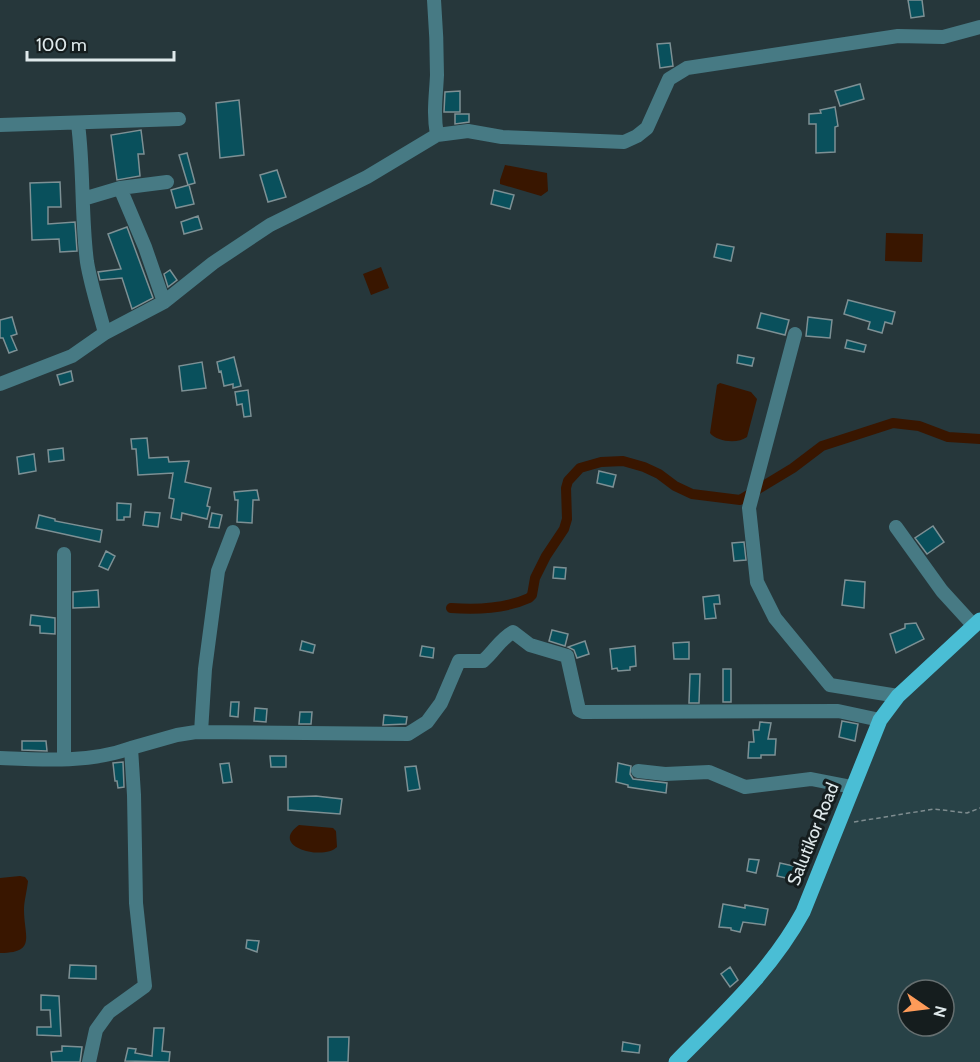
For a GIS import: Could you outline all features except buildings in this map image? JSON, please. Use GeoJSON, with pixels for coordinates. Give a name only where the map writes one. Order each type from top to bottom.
{"type":"FeatureCollection","features":[{"type":"Feature","properties":{"kind":"main road","name":"Salutikor Road"},"geometry":{"type":"LineString","coordinates":[[676,1062],[756,980],[789,938],[803,912],[880,720],[898,696],[977,623]]}},
{"type":"Feature","properties":{"kind":"street"},"geometry":{"type":"LineString","coordinates":[[434,0],[437,54],[434,116],[437,135]]}},
{"type":"Feature","properties":{"kind":"street"},"geometry":{"type":"LineString","coordinates":[[0,384],[72,356],[105,333],[164,302],[213,263],[270,225],[367,177],[437,135],[468,131],[502,137],[624,142],[647,128],[669,79],[687,68],[898,36],[943,36],[980,27]]}},
{"type":"Feature","properties":{"kind":"street"},"geometry":{"type":"LineString","coordinates":[[0,125],[179,119]]}},
{"type":"Feature","properties":{"kind":"street"},"geometry":{"type":"LineString","coordinates":[[78,124],[90,281],[105,333]]}},
{"type":"Feature","properties":{"kind":"street"},"geometry":{"type":"LineString","coordinates":[[83,199],[120,188],[167,182]]}},
{"type":"Feature","properties":{"kind":"street"},"geometry":{"type":"LineString","coordinates":[[120,188],[145,247],[164,302]]}},
{"type":"Feature","properties":{"kind":"street"},"geometry":{"type":"LineString","coordinates":[[795,334],[758,481],[749,508],[757,582],[776,618],[830,685],[898,696]]}},
{"type":"Feature","properties":{"kind":"street"},"geometry":{"type":"LineString","coordinates":[[896,527],[942,591],[977,623]]}},
{"type":"Feature","properties":{"kind":"street"},"geometry":{"type":"LineString","coordinates":[[201,732],[218,570],[233,532]]}},
{"type":"Feature","properties":{"kind":"street"},"geometry":{"type":"LineString","coordinates":[[64,554],[64,759]]}},
{"type":"Feature","properties":{"kind":"street"},"geometry":{"type":"LineString","coordinates":[[0,758],[42,760],[116,753],[177,735],[201,732],[408,734],[427,722],[441,703],[459,661],[483,661],[492,653],[501,639],[513,632],[530,645],[567,656],[579,710],[583,712],[838,711],[880,720]]}},
{"type":"Feature","properties":{"kind":"street"},"geometry":{"type":"LineString","coordinates":[[90,1062],[96,1030],[109,1012],[145,986],[136,903],[131,748]]}},
{"type":"Feature","properties":{"kind":"street"},"geometry":{"type":"LineString","coordinates":[[638,771],[665,774],[709,772],[745,787],[811,779],[852,788]]}},
{"type":"Feature","properties":{"kind":"path"},"geometry":{"type":"LineString","coordinates":[[838,825],[934,809],[967,813],[980,808]]}},
{"type":"Feature","properties":{"kind":"shaded area"},"geometry":{"type":"Polygon","coordinates":[[[505,165],[547,173],[548,191],[541,196],[500,184],[505,165]]]}},
{"type":"Feature","properties":{"kind":"shaded area"},"geometry":{"type":"Polygon","coordinates":[[[886,233],[923,234],[922,262],[885,261],[886,233]]]}},
{"type":"Feature","properties":{"kind":"shaded area"},"geometry":{"type":"Polygon","coordinates":[[[381,267],[389,288],[371,295],[363,274],[381,267]]]}},
{"type":"Feature","properties":{"kind":"shaded area"},"geometry":{"type":"Polygon","coordinates":[[[720,383],[751,392],[757,399],[747,437],[743,439],[722,440],[710,433],[717,385],[720,383]]]}},
{"type":"Feature","properties":{"kind":"shaded area"},"geometry":{"type":"Polygon","coordinates":[[[980,630],[980,1062],[687,1062],[763,978],[796,934],[883,722],[900,702],[980,630]]]}},
{"type":"Feature","properties":{"kind":"shaded area"},"geometry":{"type":"Polygon","coordinates":[[[299,825],[333,828],[336,831],[337,847],[321,853],[311,852],[294,845],[290,840],[291,833],[299,825]]]}},
{"type":"Feature","properties":{"kind":"shaded area"},"geometry":{"type":"Polygon","coordinates":[[[25,877],[28,881],[24,903],[26,941],[19,950],[0,953],[0,878],[25,877]]]}},
{"type":"Feature","properties":{"kind":"waterway"},"geometry":{"type":"LineString","coordinates":[[451,608],[501,607],[520,602],[532,595],[535,578],[564,529],[567,519],[566,488],[568,481],[580,468],[601,462],[623,461],[659,474],[675,486],[692,494],[740,500],[793,468],[822,446],[893,423],[919,426],[948,437],[980,439]]}}]}
